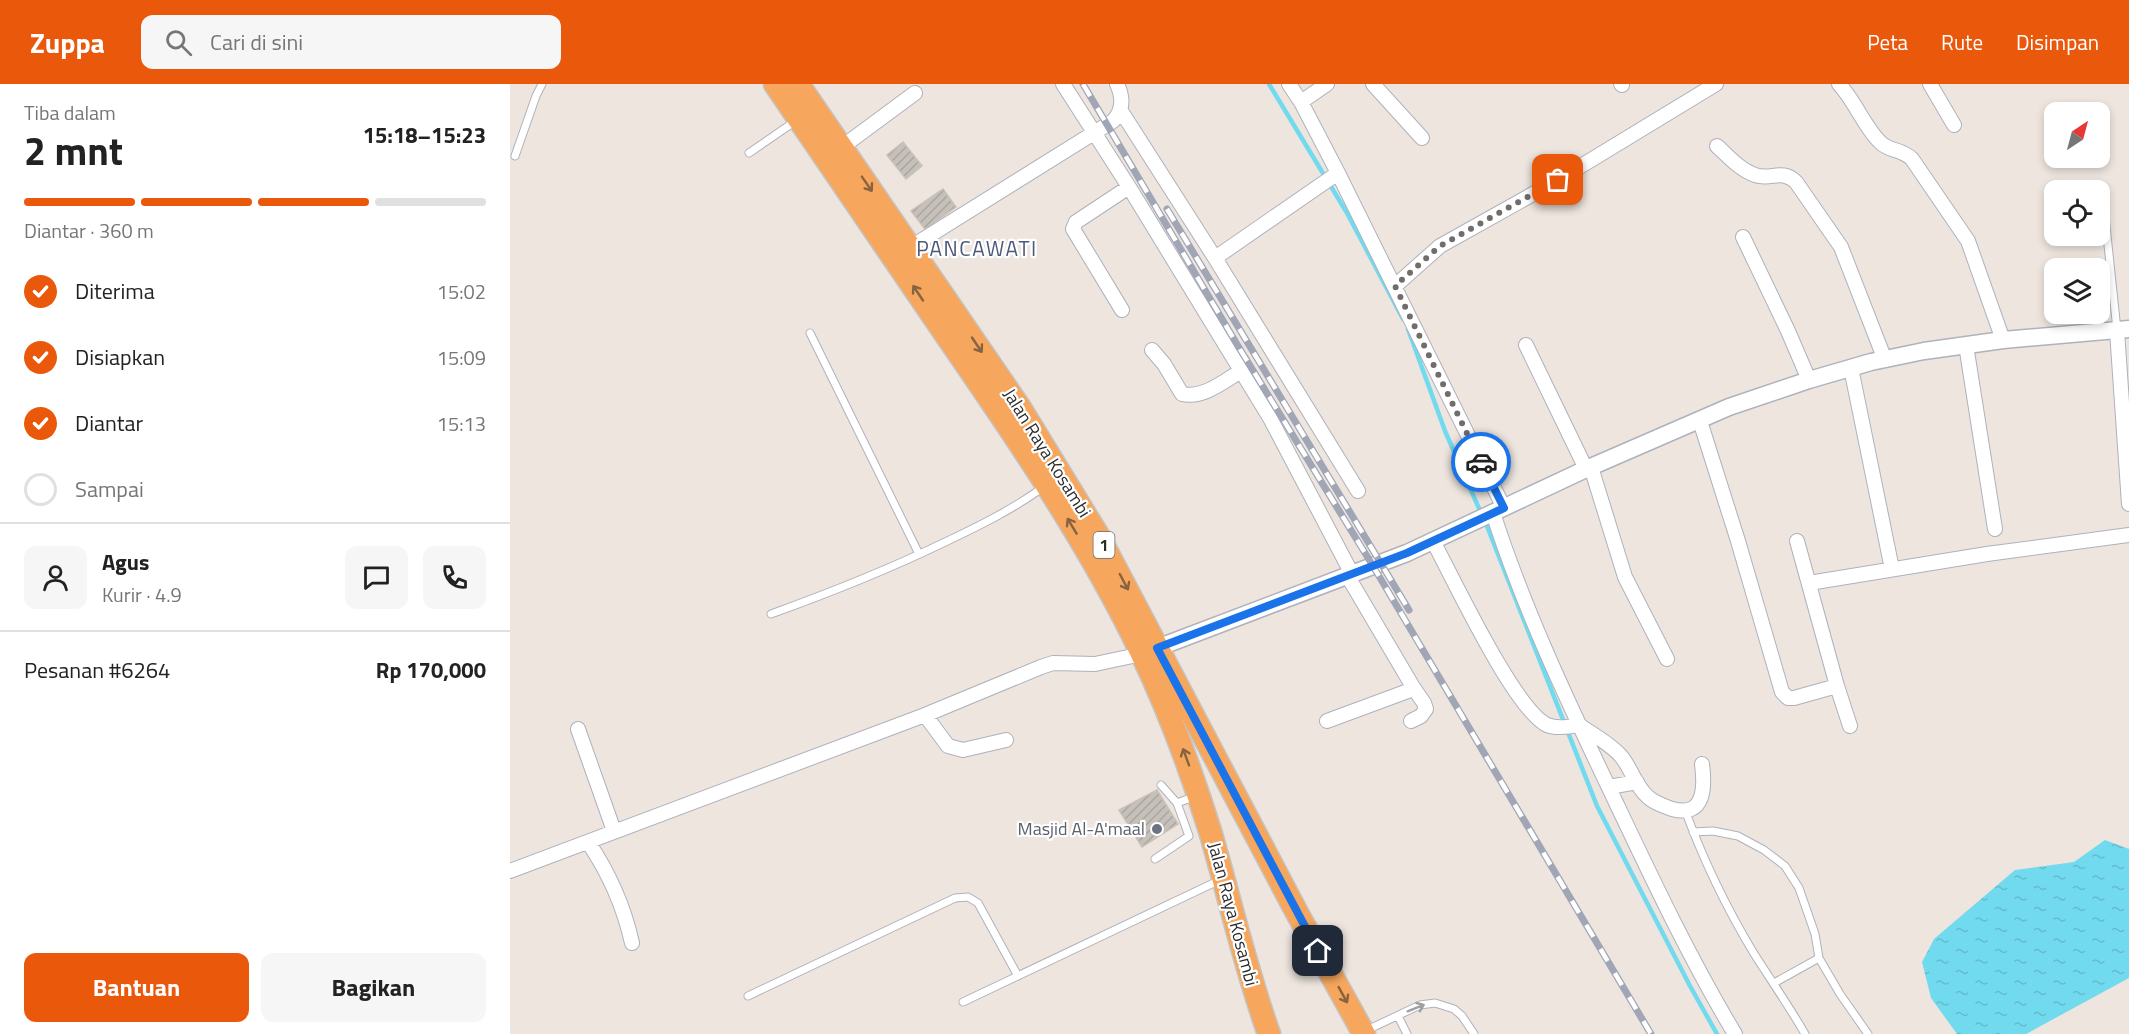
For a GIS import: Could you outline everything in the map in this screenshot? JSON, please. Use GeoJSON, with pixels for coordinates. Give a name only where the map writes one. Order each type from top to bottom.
{"type":"FeatureCollection","features":[{"type":"Feature","properties":{"kind":"highway","name":"Jalan Raya Kosambi"},"geometry":{"type":"LineString","coordinates":[[775,84],[799,119],[843,160],[911,248],[1049,453],[1099,537],[1149,651],[1184,751],[1223,879],[1243,958],[1269,1034]]}},
{"type":"Feature","properties":{"kind":"highway","name":"Jalan Raya Kosambi"},"geometry":{"type":"LineString","coordinates":[[798,84],[1231,784],[1296,911],[1364,1033]]}},
{"type":"Feature","properties":{"kind":"street"},"geometry":{"type":"LineString","coordinates":[[1063,84],[1129,187],[1270,418],[1350,575],[1424,703],[1426,709],[1421,716],[1411,721]]}},
{"type":"Feature","properties":{"kind":"street"},"geometry":{"type":"LineString","coordinates":[[911,248],[1113,121],[1121,111],[1122,100],[1117,84]]}},
{"type":"Feature","properties":{"kind":"street"},"geometry":{"type":"LineString","coordinates":[[1289,84],[1301,102],[1335,175],[1395,286],[1494,513],[1507,558],[1548,658],[1570,726],[1609,787],[1686,945],[1735,1034]]}},
{"type":"Feature","properties":{"kind":"street"},"geometry":{"type":"LineString","coordinates":[[1301,102],[1327,84]]}},
{"type":"Feature","properties":{"kind":"street"},"geometry":{"type":"LineString","coordinates":[[1374,84],[1422,138]]}},
{"type":"Feature","properties":{"kind":"street"},"geometry":{"type":"LineString","coordinates":[[1395,286],[1440,246],[1558,180],[1716,84]]}},
{"type":"Feature","properties":{"kind":"street"},"geometry":{"type":"LineString","coordinates":[[1839,84],[1856,105],[1877,140],[1886,148],[1904,151],[1912,159],[1958,224],[1968,241],[2003,340]]}},
{"type":"Feature","properties":{"kind":"street"},"geometry":{"type":"LineString","coordinates":[[1930,84],[1954,125]]}},
{"type":"Feature","properties":{"kind":"street"},"geometry":{"type":"LineString","coordinates":[[843,160],[915,93]]}},
{"type":"Feature","properties":{"kind":"street"},"geometry":{"type":"LineString","coordinates":[[1121,111],[1215,258],[1358,491]]}},
{"type":"Feature","properties":{"kind":"street"},"geometry":{"type":"LineString","coordinates":[[1717,146],[1742,168],[1754,175],[1762,177],[1782,174],[1790,176],[1796,182],[1841,247],[1885,360]]}},
{"type":"Feature","properties":{"kind":"street"},"geometry":{"type":"LineString","coordinates":[[1215,258],[1335,175]]}},
{"type":"Feature","properties":{"kind":"street"},"geometry":{"type":"LineString","coordinates":[[1122,310],[1073,229],[1077,222],[1129,187]]}},
{"type":"Feature","properties":{"kind":"street"},"geometry":{"type":"LineString","coordinates":[[1743,237],[1809,380]]}},
{"type":"Feature","properties":{"kind":"street"},"geometry":{"type":"LineString","coordinates":[[510,872],[925,715],[1041,667],[1053,663],[1095,664],[1149,651],[1407,553],[1588,468],[1729,407],[1809,380],[1885,360],[2003,340],[2123,330],[2129,504]]}},
{"type":"Feature","properties":{"kind":"street"},"geometry":{"type":"LineString","coordinates":[[1526,345],[1588,468],[1625,577],[1667,658]]}},
{"type":"Feature","properties":{"kind":"street"},"geometry":{"type":"LineString","coordinates":[[1966,345],[1995,529]]}},
{"type":"Feature","properties":{"kind":"street"},"geometry":{"type":"LineString","coordinates":[[1152,350],[1164,364],[1182,394],[1190,396],[1200,394],[1241,371]]}},
{"type":"Feature","properties":{"kind":"street"},"geometry":{"type":"LineString","coordinates":[[1851,368],[1892,569]]}},
{"type":"Feature","properties":{"kind":"street"},"geometry":{"type":"LineString","coordinates":[[1700,421],[1782,692],[1788,698],[1794,698],[1837,686]]}},
{"type":"Feature","properties":{"kind":"street"},"geometry":{"type":"LineString","coordinates":[[1809,584],[1892,569],[2129,535]]}},
{"type":"Feature","properties":{"kind":"street"},"geometry":{"type":"LineString","coordinates":[[1433,541],[1484,639],[1522,700],[1547,725],[1570,726],[1618,753],[1646,795],[1655,802],[1668,807],[1685,810],[1694,808],[1699,803],[1704,780],[1702,764]]}},
{"type":"Feature","properties":{"kind":"street"},"geometry":{"type":"LineString","coordinates":[[1797,541],[1850,726]]}},
{"type":"Feature","properties":{"kind":"street"},"geometry":{"type":"LineString","coordinates":[[1327,721],[1408,691],[1413,687]]}},
{"type":"Feature","properties":{"kind":"street"},"geometry":{"type":"LineString","coordinates":[[925,715],[948,746],[963,750],[1006,740]]}},
{"type":"Feature","properties":{"kind":"street"},"geometry":{"type":"LineString","coordinates":[[578,729],[614,831]]}},
{"type":"Feature","properties":{"kind":"street"},"geometry":{"type":"LineString","coordinates":[[1609,787],[1637,782]]}},
{"type":"Feature","properties":{"kind":"street"},"geometry":{"type":"LineString","coordinates":[[588,842],[601,861],[623,910],[632,943]]}},
{"type":"Feature","properties":{"kind":"lane"},"geometry":{"type":"LineString","coordinates":[[515,156],[542,84]]}},
{"type":"Feature","properties":{"kind":"lane"},"geometry":{"type":"LineString","coordinates":[[750,153],[799,119]]}},
{"type":"Feature","properties":{"kind":"lane"},"geometry":{"type":"LineString","coordinates":[[2110,246],[2123,330]]}},
{"type":"Feature","properties":{"kind":"lane"},"geometry":{"type":"LineString","coordinates":[[810,333],[919,554]]}},
{"type":"Feature","properties":{"kind":"lane"},"geometry":{"type":"LineString","coordinates":[[771,614],[848,586],[984,524],[1017,506],[1047,485]]}},
{"type":"Feature","properties":{"kind":"lane"},"geometry":{"type":"LineString","coordinates":[[1155,859],[1189,836],[1177,803],[1161,785]]}},
{"type":"Feature","properties":{"kind":"lane"},"geometry":{"type":"LineString","coordinates":[[1177,803],[1199,795]]}},
{"type":"Feature","properties":{"kind":"lane"},"geometry":{"type":"LineString","coordinates":[[1685,810],[1702,855],[1725,899],[1754,952],[1805,1034]]}},
{"type":"Feature","properties":{"kind":"lane"},"geometry":{"type":"LineString","coordinates":[[1693,832],[1713,831],[1738,836],[1764,850],[1785,866],[1799,888],[1815,934],[1818,958],[1868,1034]]}},
{"type":"Feature","properties":{"kind":"lane"},"geometry":{"type":"LineString","coordinates":[[963,1002],[1223,879]]}},
{"type":"Feature","properties":{"kind":"lane"},"geometry":{"type":"LineString","coordinates":[[748,996],[955,898],[968,897],[978,903],[1018,976]]}},
{"type":"Feature","properties":{"kind":"lane"},"geometry":{"type":"LineString","coordinates":[[1774,983],[1818,958]]}},
{"type":"Feature","properties":{"kind":"lane"},"geometry":{"type":"LineString","coordinates":[[1364,1033],[1420,1005],[1435,1002],[1444,1004],[1462,1016],[1473,1034]]}},
{"type":"Feature","properties":{"kind":"lane"},"geometry":{"type":"LineString","coordinates":[[1398,1016],[1407,1034]]}},
{"type":"Feature","properties":{"kind":"water"},"geometry":{"type":"Polygon","coordinates":[[[2105,840],[2129,849],[2129,978],[2026,1034],[1957,1034],[1931,998],[1922,962],[1934,939],[2015,870],[2074,862],[2105,840]]]}},
{"type":"Feature","properties":{"kind":"building"},"geometry":{"type":"Polygon","coordinates":[[[903,142],[922,166],[906,179],[887,155],[903,142]]]}},
{"type":"Feature","properties":{"kind":"building"},"geometry":{"type":"Polygon","coordinates":[[[943,189],[956,207],[925,229],[911,211],[943,189]]]}},
{"type":"Feature","properties":{"kind":"building"},"geometry":{"type":"Polygon","coordinates":[[[1157,790],[1178,824],[1142,847],[1119,810],[1157,790]]]}},
{"type":"Feature","properties":{"kind":"waterway"},"geometry":{"type":"LineString","coordinates":[[1269,84],[1347,213],[1403,319]]}},
{"type":"Feature","properties":{"kind":"waterway"},"geometry":{"type":"LineString","coordinates":[[1408,329],[1445,431],[1481,513]]}},
{"type":"Feature","properties":{"kind":"waterway"},"geometry":{"type":"LineString","coordinates":[[1485,521],[1597,806],[1717,1034]]}},
{"type":"Feature","properties":{"kind":"railway"},"geometry":{"type":"LineString","coordinates":[[1083,84],[1651,1034]]}},
{"type":"Feature","properties":{"kind":"railway"},"geometry":{"type":"LineString","coordinates":[[1167,209],[1409,610]]}},
{"type":"Feature","properties":{"kind":"way so far"},"geometry":{"type":"LineString","coordinates":[[1481,462],[1395,286],[1440,246],[1558,180]]}},
{"type":"Feature","properties":{"kind":"place","name":"Masjid Al-A'maal"},"geometry":{"type":"Point","coordinates":[1157,829]}},
{"type":"Feature","properties":{"kind":"district","name":"PANCAWATI"},"geometry":{"type":"Point","coordinates":[977,249]}},
{"type":"Feature","properties":{"kind":"route"},"geometry":{"type":"LineString","coordinates":[[1318,951],[1157,648],[1407,553],[1504,508],[1481,462]]}}]}
